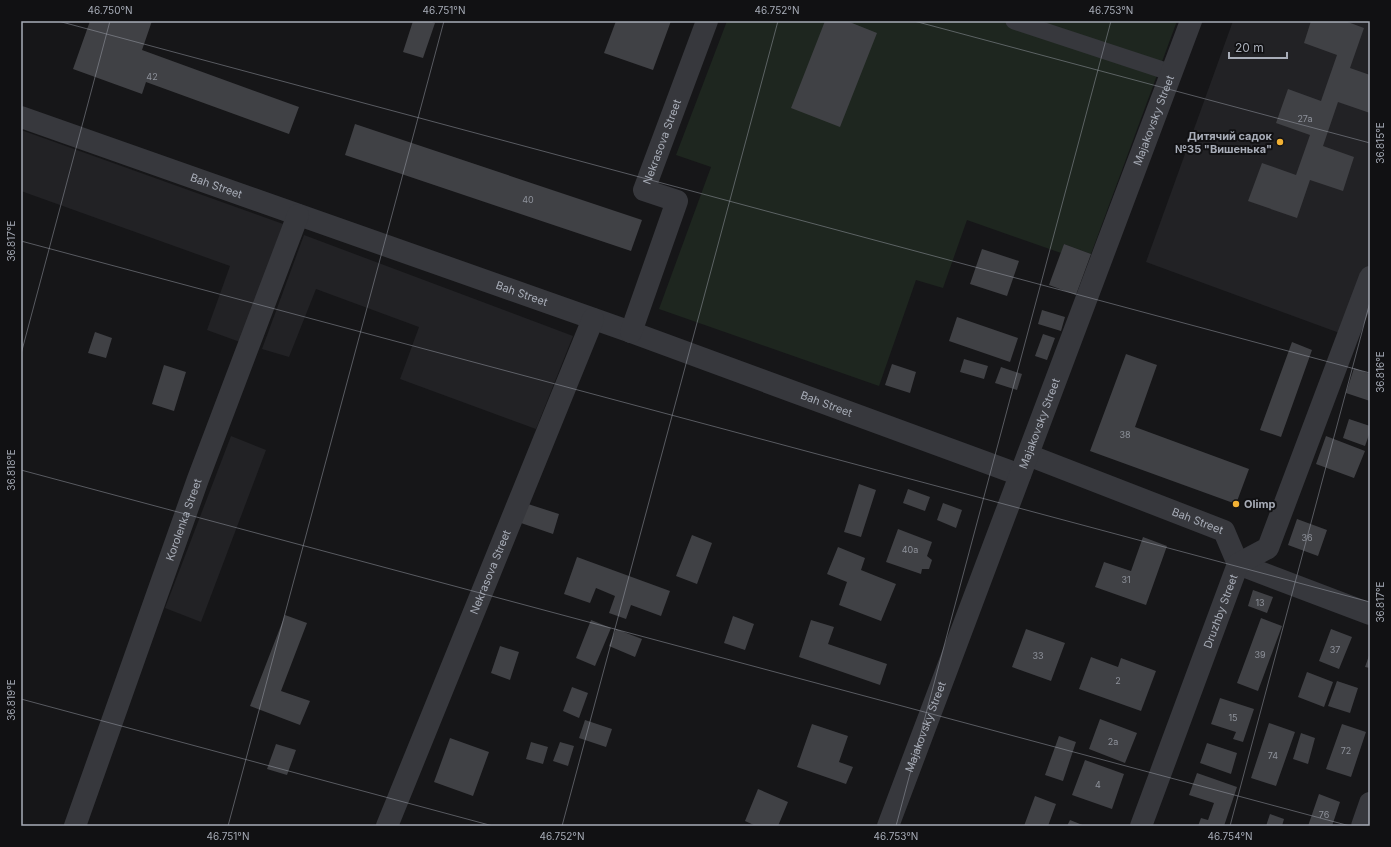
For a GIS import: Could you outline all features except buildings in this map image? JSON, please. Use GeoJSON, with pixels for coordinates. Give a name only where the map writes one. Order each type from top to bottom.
{"type":"FeatureCollection","features":[{"type":"Feature","properties":{"kind":"street","name":"Nekrasova Street"},"geometry":{"type":"LineString","coordinates":[[631,332],[677,201],[644,190],[707,21]]}},
{"type":"Feature","properties":{"kind":"street"},"geometry":{"type":"LineString","coordinates":[[1014,21],[1172,73]]}},
{"type":"Feature","properties":{"kind":"street","name":"Majakovsky Street"},"geometry":{"type":"LineString","coordinates":[[888,826],[1191,21]]}},
{"type":"Feature","properties":{"kind":"street","name":"Bah Street"},"geometry":{"type":"LineString","coordinates":[[21,117],[631,332],[1020,475]]}},
{"type":"Feature","properties":{"kind":"street","name":"Korolenka Street"},"geometry":{"type":"LineString","coordinates":[[75,826],[198,479],[298,215]]}},
{"type":"Feature","properties":{"kind":"street","name":"Druzhby Street"},"geometry":{"type":"LineString","coordinates":[[1141,826],[1238,564],[1268,548],[1370,277]]}},
{"type":"Feature","properties":{"kind":"street","name":"Nekrasova Street"},"geometry":{"type":"LineString","coordinates":[[387,826],[593,319]]}},
{"type":"Feature","properties":{"kind":"street","name":"Bah Street"},"geometry":{"type":"LineString","coordinates":[[1028,455],[1224,532],[1238,564]]}},
{"type":"Feature","properties":{"kind":"street"},"geometry":{"type":"LineString","coordinates":[[1238,564],[1370,614]]}},
{"type":"Feature","properties":{"kind":"street"},"geometry":{"type":"LineString","coordinates":[[1362,826],[1370,803]]}},
{"type":"Feature","properties":{"kind":"shaded area"},"geometry":{"type":"Polygon","coordinates":[[[727,21],[1177,21],[1091,254],[1064,244],[1061,253],[967,220],[943,288],[916,280],[879,386],[659,309],[711,167],[676,155],[727,21]]]}},
{"type":"Feature","properties":{"kind":"shaded area","name":"Дитячий садок №35 \"Вишенька\""},"geometry":{"type":"Polygon","coordinates":[[[1233,21],[1370,21],[1370,265],[1345,335],[1146,262],[1233,21]]]}},
{"type":"Feature","properties":{"kind":"shaded area"},"geometry":{"type":"Polygon","coordinates":[[[21,130],[283,224],[240,342],[207,330],[230,266],[21,191],[21,130]]]}},
{"type":"Feature","properties":{"kind":"shaded area"},"geometry":{"type":"Polygon","coordinates":[[[304,235],[573,336],[536,429],[400,379],[419,327],[316,289],[289,357],[262,349],[304,235]]]}},
{"type":"Feature","properties":{"kind":"shaded area"},"geometry":{"type":"Polygon","coordinates":[[[231,436],[266,450],[201,622],[165,608],[231,436]]]}},
{"type":"Feature","properties":{"kind":"place","name":"Дитячий садок №35 \"Вишенька\""},"geometry":{"type":"Point","coordinates":[1280,142]}},
{"type":"Feature","properties":{"kind":"place","name":"Olimp"},"geometry":{"type":"Point","coordinates":[1236,504]}}]}
